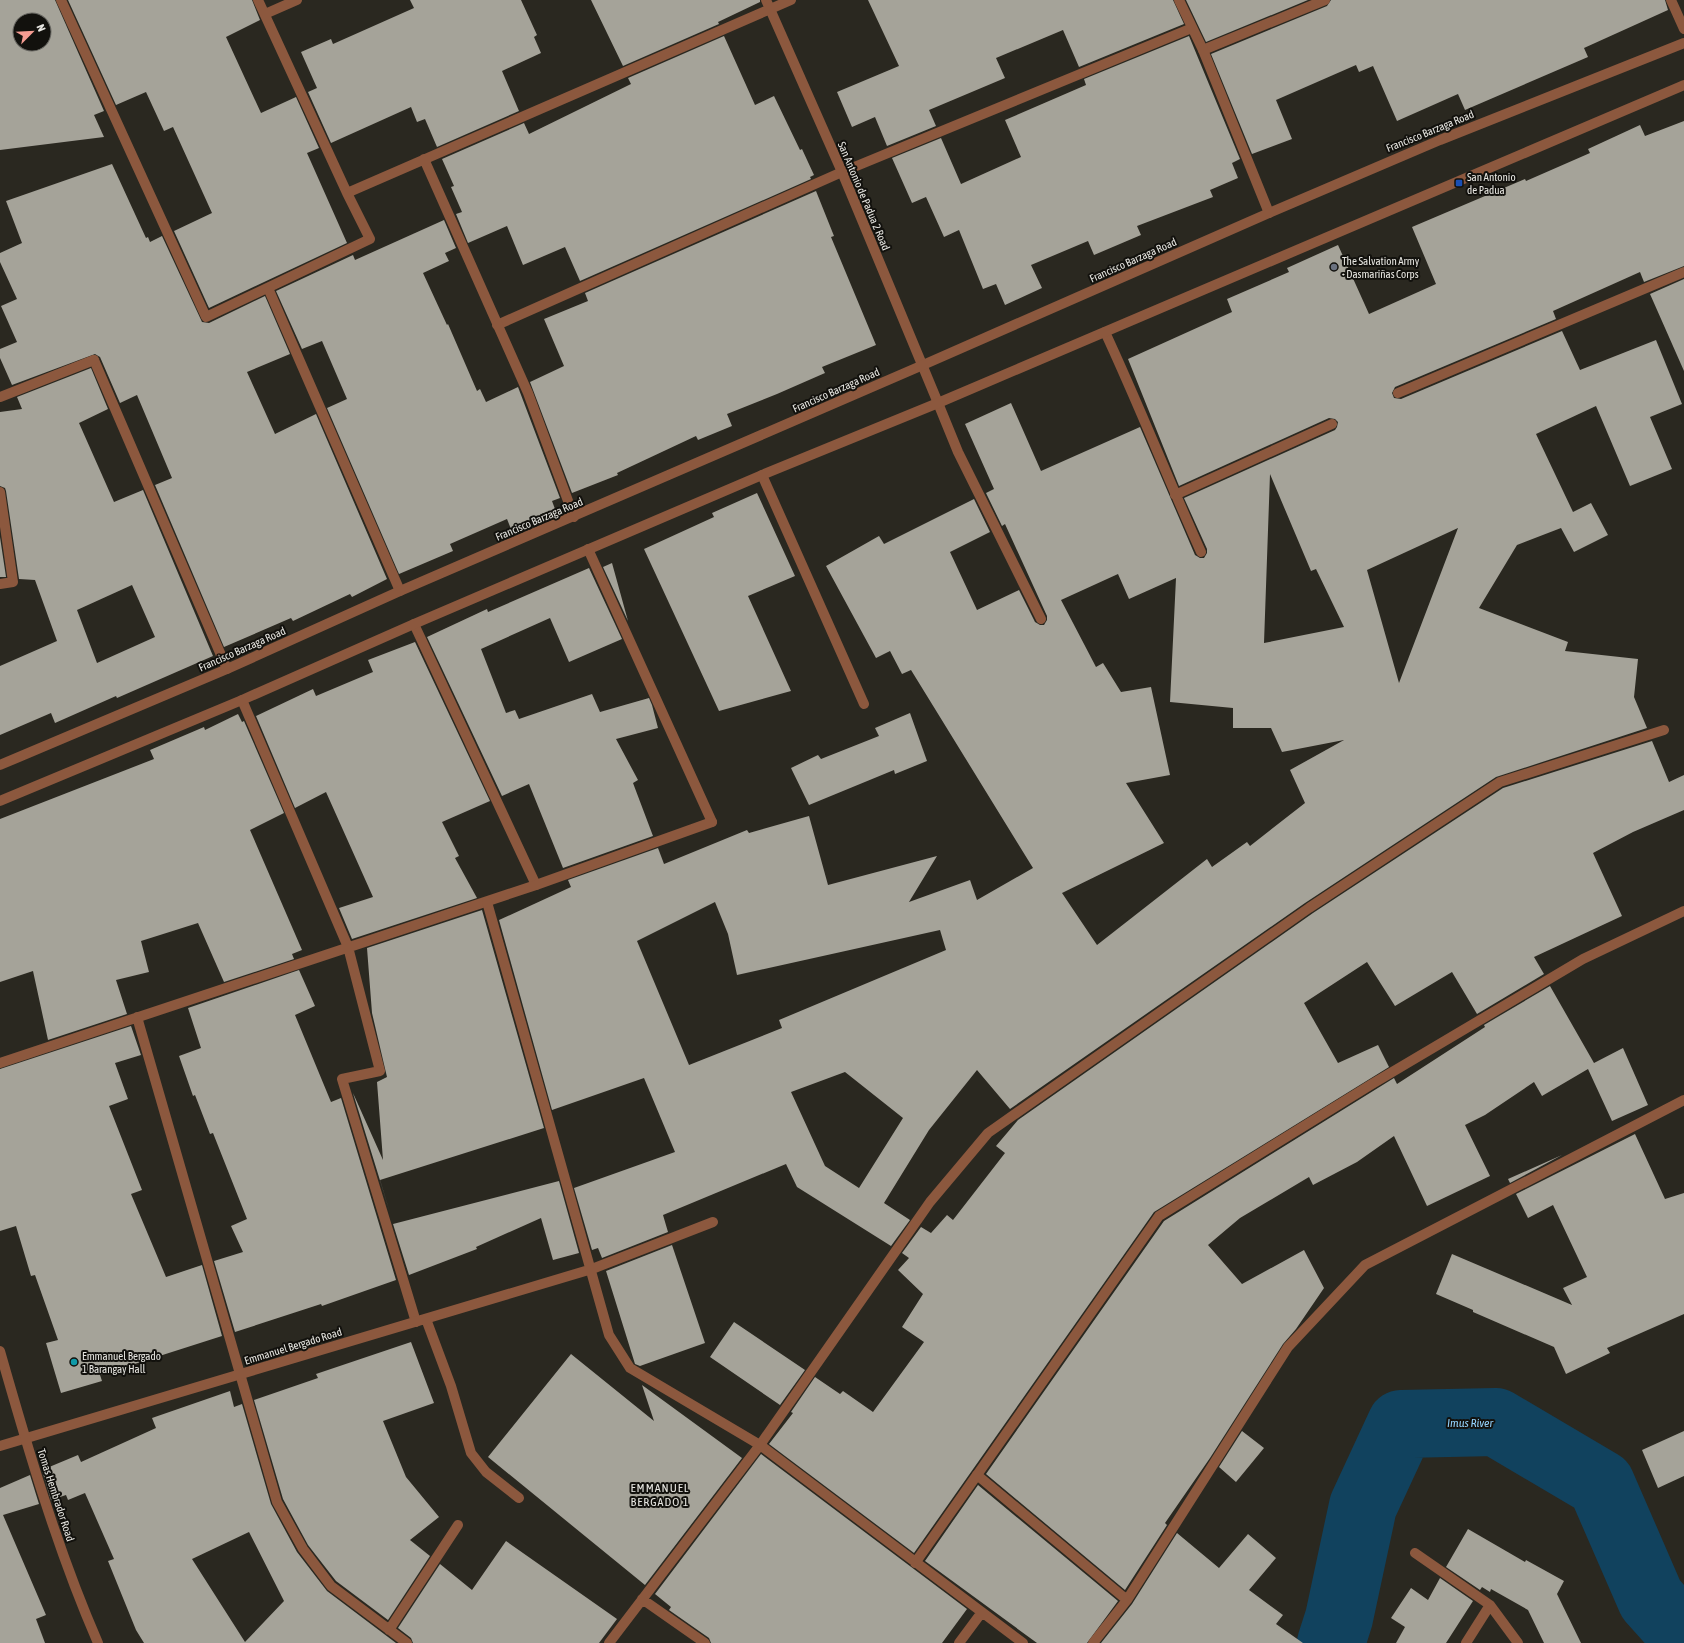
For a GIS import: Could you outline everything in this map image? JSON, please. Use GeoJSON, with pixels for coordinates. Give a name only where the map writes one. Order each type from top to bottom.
{"type":"FeatureCollection","features":[{"type":"Feature","properties":{"kind":"street"},"geometry":{"type":"LineString","coordinates":[[61,0],[206,318],[370,239],[347,193],[258,0]]}},
{"type":"Feature","properties":{"kind":"street"},"geometry":{"type":"LineString","coordinates":[[265,14],[297,0]]}},
{"type":"Feature","properties":{"kind":"street"},"geometry":{"type":"LineString","coordinates":[[347,193],[768,5],[791,0]]}},
{"type":"Feature","properties":{"kind":"street"},"geometry":{"type":"LineString","coordinates":[[1179,0],[1203,50],[1269,213]]}},
{"type":"Feature","properties":{"kind":"street"},"geometry":{"type":"LineString","coordinates":[[1203,50],[1325,0]]}},
{"type":"Feature","properties":{"kind":"street"},"geometry":{"type":"LineString","coordinates":[[1671,0],[1684,29]]}},
{"type":"Feature","properties":{"kind":"street","name":"San Antonio de Padua 2 Road"},"geometry":{"type":"LineString","coordinates":[[768,5],[842,172],[958,452],[1041,619]]}},
{"type":"Feature","properties":{"kind":"street"},"geometry":{"type":"LineString","coordinates":[[496,325],[842,172],[1192,28]]}},
{"type":"Feature","properties":{"kind":"street","name":"Francisco Barzaga Road"},"geometry":{"type":"LineString","coordinates":[[0,765],[227,669],[1269,213],[1440,140],[1684,43]]}},
{"type":"Feature","properties":{"kind":"street"},"geometry":{"type":"LineString","coordinates":[[0,801],[242,700],[414,624],[762,475],[938,403],[1684,85]]}},
{"type":"Feature","properties":{"kind":"street"},"geometry":{"type":"LineString","coordinates":[[424,159],[496,325],[528,393],[574,517]]}},
{"type":"Feature","properties":{"kind":"street"},"geometry":{"type":"LineString","coordinates":[[1398,393],[1684,272]]}},
{"type":"Feature","properties":{"kind":"street"},"geometry":{"type":"LineString","coordinates":[[268,288],[400,592]]}},
{"type":"Feature","properties":{"kind":"street"},"geometry":{"type":"LineString","coordinates":[[1105,332],[1124,372],[1175,495],[1201,552]]}},
{"type":"Feature","properties":{"kind":"street"},"geometry":{"type":"LineString","coordinates":[[0,397],[94,360],[227,669]]}},
{"type":"Feature","properties":{"kind":"street"},"geometry":{"type":"LineString","coordinates":[[1175,495],[1332,424]]}},
{"type":"Feature","properties":{"kind":"street"},"geometry":{"type":"LineString","coordinates":[[762,475],[864,704]]}},
{"type":"Feature","properties":{"kind":"street"},"geometry":{"type":"LineString","coordinates":[[0,492],[13,582],[0,584]]}},
{"type":"Feature","properties":{"kind":"street"},"geometry":{"type":"LineString","coordinates":[[0,1062],[487,902],[712,822],[588,549]]}},
{"type":"Feature","properties":{"kind":"street"},"geometry":{"type":"LineString","coordinates":[[414,624],[536,885]]}},
{"type":"Feature","properties":{"kind":"street"},"geometry":{"type":"LineString","coordinates":[[242,700],[348,948],[380,1071],[342,1079],[416,1322]]}},
{"type":"Feature","properties":{"kind":"street"},"geometry":{"type":"LineString","coordinates":[[609,1643],[760,1445],[930,1202],[988,1133],[1309,908],[1500,782],[1664,730]]}},
{"type":"Feature","properties":{"kind":"street"},"geometry":{"type":"LineString","coordinates":[[487,902],[592,1269],[609,1335],[630,1368],[760,1445],[1022,1643]]}},
{"type":"Feature","properties":{"kind":"street"},"geometry":{"type":"LineString","coordinates":[[915,1563],[1159,1216],[1372,1084],[1583,959],[1684,910]]}},
{"type":"Feature","properties":{"kind":"street"},"geometry":{"type":"LineString","coordinates":[[137,1017],[277,1502],[303,1549],[331,1586],[407,1643]]}},
{"type":"Feature","properties":{"kind":"street"},"geometry":{"type":"LineString","coordinates":[[1093,1643],[1127,1600],[1288,1348],[1365,1265],[1684,1100]]}},
{"type":"Feature","properties":{"kind":"street","name":"Emmanuel Bergado Road"},"geometry":{"type":"LineString","coordinates":[[0,1446],[592,1269],[713,1222]]}},
{"type":"Feature","properties":{"kind":"street"},"geometry":{"type":"LineString","coordinates":[[426,1319],[451,1386],[472,1453],[486,1472],[519,1498]]}},
{"type":"Feature","properties":{"kind":"street","name":"Tomas Hembrador Road"},"geometry":{"type":"LineString","coordinates":[[0,1351],[25,1438],[78,1598],[98,1643]]}},
{"type":"Feature","properties":{"kind":"street"},"geometry":{"type":"LineString","coordinates":[[977,1475],[1127,1600]]}},
{"type":"Feature","properties":{"kind":"street"},"geometry":{"type":"LineString","coordinates":[[389,1630],[458,1525]]}},
{"type":"Feature","properties":{"kind":"street"},"geometry":{"type":"LineString","coordinates":[[1415,1553],[1490,1605],[1518,1643]]}},
{"type":"Feature","properties":{"kind":"street"},"geometry":{"type":"LineString","coordinates":[[642,1599],[705,1643]]}},
{"type":"Feature","properties":{"kind":"street"},"geometry":{"type":"LineString","coordinates":[[1466,1643],[1490,1605]]}},
{"type":"Feature","properties":{"kind":"street"},"geometry":{"type":"LineString","coordinates":[[959,1643],[982,1612]]}},
{"type":"Feature","properties":{"kind":"building"},"geometry":{"type":"Polygon","coordinates":[[[0,0],[55,0],[104,111],[94,115],[104,137],[0,150],[0,0]]]}},
{"type":"Feature","properties":{"kind":"building"},"geometry":{"type":"Polygon","coordinates":[[[68,0],[252,0],[260,20],[226,37],[261,113],[296,97],[319,148],[307,153],[347,243],[209,308],[174,231],[212,213],[173,127],[164,131],[146,92],[116,105],[68,0]]]}},
{"type":"Feature","properties":{"kind":"building"},"geometry":{"type":"Polygon","coordinates":[[[410,0],[521,0],[537,35],[534,37],[541,53],[502,71],[519,111],[437,147],[425,119],[417,122],[411,107],[331,143],[308,92],[317,88],[301,52],[331,39],[333,44],[414,8],[410,0]]]}},
{"type":"Feature","properties":{"kind":"building"},"geometry":{"type":"Polygon","coordinates":[[[591,0],[760,0],[760,2],[718,22],[719,24],[623,66],[591,0]]]}},
{"type":"Feature","properties":{"kind":"building"},"geometry":{"type":"Polygon","coordinates":[[[868,0],[1173,0],[1184,24],[1079,67],[1063,30],[996,58],[1005,78],[929,110],[936,126],[887,146],[875,117],[852,127],[837,92],[899,66],[868,0]]]}},
{"type":"Feature","properties":{"kind":"building"},"geometry":{"type":"Polygon","coordinates":[[[1186,0],[1308,0],[1206,42],[1186,0]]]}},
{"type":"Feature","properties":{"kind":"building"},"geometry":{"type":"Polygon","coordinates":[[[1331,0],[1665,0],[1668,10],[1584,48],[1588,57],[1465,110],[1458,94],[1397,121],[1373,66],[1359,72],[1356,65],[1276,100],[1292,139],[1252,154],[1211,54],[1327,6],[1331,0]]]}},
{"type":"Feature","properties":{"kind":"building"},"geometry":{"type":"Polygon","coordinates":[[[724,36],[755,105],[774,96],[814,175],[810,177],[811,179],[580,281],[565,247],[523,265],[507,226],[468,243],[456,214],[462,212],[451,187],[454,186],[442,159],[524,123],[529,134],[631,84],[628,78],[724,36]]]}},
{"type":"Feature","properties":{"kind":"building"},"geometry":{"type":"Polygon","coordinates":[[[1189,36],[1240,159],[1232,163],[1238,178],[1210,190],[1213,197],[1137,226],[1141,235],[1094,255],[1088,241],[1031,265],[1042,288],[1005,305],[996,284],[983,289],[959,230],[944,237],[926,197],[912,203],[892,158],[941,138],[961,184],[1021,157],[1005,120],[1086,85],[1084,79],[1189,36]]]}},
{"type":"Feature","properties":{"kind":"building"},"geometry":{"type":"Polygon","coordinates":[[[1684,121],[1684,266],[1644,282],[1640,272],[1553,311],[1556,319],[1395,387],[1392,393],[1394,398],[1401,399],[1562,331],[1580,370],[1656,340],[1682,404],[1650,417],[1672,469],[1630,486],[1596,406],[1536,434],[1573,512],[1591,503],[1608,535],[1574,552],[1561,528],[1517,545],[1479,608],[1568,642],[1565,651],[1638,659],[1634,697],[1647,728],[1496,777],[1305,903],[1010,1109],[977,1070],[929,1130],[884,1203],[910,1220],[891,1246],[797,1187],[786,1164],[663,1215],[668,1232],[602,1258],[598,1248],[592,1250],[574,1188],[675,1152],[644,1078],[552,1110],[499,920],[571,887],[568,880],[658,848],[664,864],[747,830],[749,833],[809,816],[828,885],[937,856],[909,902],[970,880],[977,900],[1033,868],[911,670],[902,674],[890,651],[876,658],[826,566],[879,536],[884,544],[974,499],[990,532],[950,552],[977,610],[1019,590],[1035,622],[1040,625],[1044,625],[1047,620],[1047,616],[1005,524],[1002,526],[986,493],[994,489],[965,424],[1011,403],[1041,471],[1140,427],[1195,555],[1200,558],[1204,558],[1207,553],[1207,549],[1184,498],[1335,430],[1338,422],[1335,419],[1329,418],[1179,486],[1128,359],[1232,312],[1227,299],[1289,272],[1287,268],[1338,245],[1369,314],[1436,284],[1412,227],[1525,179],[1526,181],[1590,153],[1588,149],[1640,125],[1645,136],[1684,121]],[[1270,474],[1264,643],[1344,627],[1316,569],[1311,571],[1270,474]],[[1458,528],[1367,570],[1399,683],[1458,528]],[[1118,574],[1061,600],[1096,667],[1103,663],[1121,692],[1151,687],[1170,775],[1126,783],[1164,843],[1062,893],[1097,945],[1207,859],[1212,867],[1247,842],[1250,846],[1305,803],[1290,770],[1344,740],[1282,752],[1271,728],[1233,728],[1233,708],[1170,702],[1176,578],[1129,599],[1118,574]],[[715,902],[637,941],[689,1065],[782,1028],[779,1020],[946,950],[940,930],[737,975],[728,934],[715,902]],[[845,1072],[791,1092],[825,1166],[859,1188],[903,1118],[845,1072]]]}},
{"type":"Feature","properties":{"kind":"building"},"geometry":{"type":"Polygon","coordinates":[[[112,164],[146,238],[148,237],[150,242],[162,236],[202,322],[209,323],[265,296],[290,354],[247,372],[275,434],[316,414],[387,579],[352,597],[350,594],[293,621],[291,618],[224,647],[155,485],[172,478],[137,395],[120,403],[100,357],[95,354],[12,385],[0,358],[0,349],[17,342],[1,306],[17,299],[0,262],[0,253],[22,243],[6,201],[112,164]]]}},
{"type":"Feature","properties":{"kind":"building"},"geometry":{"type":"Polygon","coordinates":[[[816,191],[834,236],[831,237],[876,345],[822,367],[825,373],[727,414],[732,426],[698,440],[696,436],[617,473],[618,475],[572,493],[530,382],[564,366],[544,319],[588,301],[585,293],[816,191]]]}},
{"type":"Feature","properties":{"kind":"building"},"geometry":{"type":"Polygon","coordinates":[[[444,220],[456,248],[445,253],[449,261],[423,273],[447,325],[448,324],[477,391],[480,389],[486,402],[518,387],[560,498],[552,501],[555,509],[511,529],[507,519],[450,544],[453,551],[399,574],[327,408],[347,399],[322,341],[302,349],[276,291],[353,255],[355,260],[444,220]]]}},
{"type":"Feature","properties":{"kind":"building"},"geometry":{"type":"Polygon","coordinates":[[[1684,279],[1684,371],[1650,294],[1684,279]]]}},
{"type":"Feature","properties":{"kind":"building"},"geometry":{"type":"Polygon","coordinates":[[[91,368],[108,409],[79,423],[114,502],[143,490],[213,656],[55,723],[51,713],[0,735],[0,666],[57,641],[35,580],[19,579],[6,491],[5,488],[0,486],[0,412],[22,409],[17,397],[91,368]],[[132,585],[77,610],[97,663],[155,637],[132,585]]]}},
{"type":"Feature","properties":{"kind":"building"},"geometry":{"type":"Polygon","coordinates":[[[757,493],[795,576],[748,596],[791,691],[719,711],[644,549],[714,517],[712,513],[757,493]]]}},
{"type":"Feature","properties":{"kind":"building"},"geometry":{"type":"Polygon","coordinates":[[[0,537],[6,577],[0,577],[0,537]]]}},
{"type":"Feature","properties":{"kind":"building"},"geometry":{"type":"Polygon","coordinates":[[[612,563],[628,621],[603,567],[612,563]]]}},
{"type":"Feature","properties":{"kind":"building"},"geometry":{"type":"Polygon","coordinates":[[[589,568],[622,639],[569,662],[550,618],[481,649],[506,713],[515,710],[519,719],[592,694],[600,712],[649,698],[652,705],[658,728],[616,739],[638,780],[633,783],[653,836],[563,868],[529,784],[502,796],[427,637],[487,609],[488,612],[589,568]]]}},
{"type":"Feature","properties":{"kind":"building"},"geometry":{"type":"Polygon","coordinates":[[[415,642],[490,801],[442,822],[459,856],[455,858],[477,898],[352,939],[339,908],[373,897],[326,792],[295,808],[256,716],[313,689],[316,696],[373,672],[368,660],[415,642]]]}},
{"type":"Feature","properties":{"kind":"building"},"geometry":{"type":"Polygon","coordinates":[[[910,713],[927,761],[895,774],[894,770],[809,805],[791,768],[818,755],[821,759],[879,736],[875,728],[910,713]]]}},
{"type":"Feature","properties":{"kind":"building"},"geometry":{"type":"Polygon","coordinates":[[[238,714],[242,722],[244,721],[284,813],[250,830],[302,950],[292,954],[294,959],[224,982],[198,923],[141,941],[149,972],[116,980],[127,1014],[48,1040],[33,971],[0,982],[0,819],[154,759],[150,750],[204,727],[205,730],[238,714]]]}},
{"type":"Feature","properties":{"kind":"building"},"geometry":{"type":"Polygon","coordinates":[[[1652,741],[1669,782],[1684,775],[1684,810],[1633,832],[1593,853],[1622,916],[1534,957],[1544,974],[1477,1014],[1452,972],[1395,1006],[1367,962],[1304,1003],[1338,1063],[1378,1045],[1389,1067],[1154,1212],[914,1553],[769,1444],[793,1413],[791,1412],[815,1377],[840,1394],[843,1391],[873,1412],[924,1342],[902,1327],[923,1294],[898,1270],[909,1258],[902,1253],[921,1227],[931,1233],[947,1215],[953,1220],[1005,1153],[996,1146],[1018,1120],[1313,913],[1503,788],[1652,741]]]}},
{"type":"Feature","properties":{"kind":"building"},"geometry":{"type":"Polygon","coordinates":[[[482,910],[544,1128],[380,1180],[391,1216],[353,1093],[383,1160],[377,1082],[387,1077],[372,1013],[367,948],[482,910]]]}},
{"type":"Feature","properties":{"kind":"building"},"geometry":{"type":"Polygon","coordinates":[[[299,970],[315,1006],[295,1015],[331,1102],[341,1098],[396,1280],[322,1306],[321,1304],[235,1332],[214,1261],[243,1252],[231,1226],[247,1219],[213,1133],[210,1134],[195,1095],[193,1096],[179,1056],[201,1048],[188,1008],[299,970]]]}},
{"type":"Feature","properties":{"kind":"building"},"geometry":{"type":"Polygon","coordinates":[[[1550,986],[1594,1063],[1623,1048],[1648,1105],[1612,1121],[1588,1069],[1542,1096],[1534,1082],[1485,1115],[1465,1125],[1490,1176],[1427,1206],[1394,1136],[1357,1162],[1313,1185],[1309,1177],[1240,1218],[1208,1245],[1242,1284],[1304,1250],[1324,1288],[1296,1329],[1283,1344],[1210,1458],[1165,1523],[1167,1525],[1125,1590],[986,1474],[1164,1221],[1394,1078],[1397,1084],[1485,1027],[1484,1025],[1550,986]]]}},
{"type":"Feature","properties":{"kind":"building"},"geometry":{"type":"Polygon","coordinates":[[[131,1026],[141,1055],[115,1063],[128,1099],[109,1106],[142,1190],[131,1194],[166,1277],[202,1265],[222,1336],[100,1375],[102,1381],[61,1393],[46,1343],[58,1340],[35,1275],[31,1276],[16,1226],[0,1231],[0,1069],[131,1026]]]}},
{"type":"Feature","properties":{"kind":"building"},"geometry":{"type":"Polygon","coordinates":[[[1635,1134],[1665,1199],[1684,1193],[1684,1314],[1607,1348],[1610,1353],[1566,1374],[1554,1347],[1473,1312],[1473,1310],[1436,1294],[1452,1254],[1572,1305],[1563,1288],[1587,1277],[1553,1205],[1528,1218],[1516,1194],[1635,1134]]]}},
{"type":"Feature","properties":{"kind":"building"},"geometry":{"type":"Polygon","coordinates":[[[1562,1155],[1510,1183],[1508,1179],[1562,1155]]]}},
{"type":"Feature","properties":{"kind":"building"},"geometry":{"type":"Polygon","coordinates":[[[559,1181],[579,1253],[553,1260],[541,1218],[476,1247],[477,1249],[409,1275],[393,1224],[559,1181]]]}},
{"type":"Feature","properties":{"kind":"building"},"geometry":{"type":"Polygon","coordinates":[[[672,1245],[705,1343],[640,1366],[635,1364],[606,1271],[672,1245]]]}},
{"type":"Feature","properties":{"kind":"building"},"geometry":{"type":"Polygon","coordinates":[[[734,1322],[805,1370],[780,1405],[710,1357],[734,1322]]]}},
{"type":"Feature","properties":{"kind":"building"},"geometry":{"type":"Polygon","coordinates":[[[411,1342],[434,1403],[383,1421],[406,1477],[439,1517],[410,1540],[430,1556],[388,1620],[336,1581],[308,1545],[283,1499],[254,1400],[318,1378],[316,1374],[411,1342]]]}},
{"type":"Feature","properties":{"kind":"building"},"geometry":{"type":"Polygon","coordinates":[[[571,1354],[654,1421],[642,1385],[742,1458],[645,1585],[488,1457],[571,1354]]]}},
{"type":"Feature","properties":{"kind":"building"},"geometry":{"type":"Polygon","coordinates":[[[230,1391],[234,1407],[242,1404],[271,1504],[297,1552],[327,1591],[396,1643],[144,1643],[136,1630],[108,1561],[114,1559],[85,1493],[68,1500],[66,1495],[51,1500],[42,1470],[78,1455],[81,1462],[156,1428],[152,1418],[230,1391]],[[249,1532],[192,1559],[245,1642],[284,1601],[249,1532]]]}},
{"type":"Feature","properties":{"kind":"building"},"geometry":{"type":"Polygon","coordinates":[[[1242,1431],[1264,1448],[1236,1482],[1219,1467],[1242,1431]]]}},
{"type":"Feature","properties":{"kind":"building"},"geometry":{"type":"Polygon","coordinates":[[[1684,1431],[1684,1476],[1658,1488],[1642,1450],[1684,1431]]]}},
{"type":"Feature","properties":{"kind":"building"},"geometry":{"type":"Polygon","coordinates":[[[761,1454],[967,1609],[942,1643],[711,1643],[709,1638],[669,1610],[671,1607],[655,1594],[761,1454]]]}},
{"type":"Feature","properties":{"kind":"building"},"geometry":{"type":"Polygon","coordinates":[[[30,1475],[39,1504],[3,1515],[46,1615],[36,1619],[45,1643],[0,1643],[0,1488],[30,1475]]]}},
{"type":"Feature","properties":{"kind":"building"},"geometry":{"type":"Polygon","coordinates":[[[978,1485],[1118,1601],[1087,1643],[1037,1643],[925,1561],[978,1485]]]}},
{"type":"Feature","properties":{"kind":"building"},"geometry":{"type":"Polygon","coordinates":[[[1468,1529],[1525,1562],[1526,1560],[1564,1581],[1557,1594],[1581,1643],[1544,1643],[1528,1610],[1491,1589],[1490,1592],[1482,1587],[1480,1590],[1446,1567],[1468,1529]]]}},
{"type":"Feature","properties":{"kind":"building"},"geometry":{"type":"Polygon","coordinates":[[[1177,1533],[1219,1568],[1248,1534],[1276,1558],[1249,1590],[1283,1615],[1276,1624],[1303,1643],[1101,1643],[1132,1604],[1177,1533]]]}},
{"type":"Feature","properties":{"kind":"building"},"geometry":{"type":"Polygon","coordinates":[[[506,1541],[617,1619],[599,1643],[413,1643],[411,1638],[398,1628],[440,1564],[472,1590],[506,1541]]]}},
{"type":"Feature","properties":{"kind":"building"},"geometry":{"type":"Polygon","coordinates":[[[1440,1578],[1473,1601],[1446,1643],[1396,1643],[1405,1627],[1391,1618],[1411,1588],[1428,1600],[1440,1578]]]}},
{"type":"Feature","properties":{"kind":"waterway","name":"Imus River"},"geometry":{"type":"LineString","coordinates":[[1331,1643],[1339,1618],[1363,1506],[1401,1424],[1496,1422],[1601,1484],[1651,1599],[1684,1636]]}},
{"type":"Feature","properties":{"kind":"place","name":"San Antonio de Padua"},"geometry":{"type":"Point","coordinates":[1459,183]}},
{"type":"Feature","properties":{"kind":"place","name":"The Salvation Army - Dasmariñas Corps"},"geometry":{"type":"Point","coordinates":[1334,267]}},
{"type":"Feature","properties":{"kind":"place","name":"Emmanuel Bergado 1 Barangay Hall"},"geometry":{"type":"Point","coordinates":[74,1362]}},
{"type":"Feature","properties":{"kind":"district","name":"EMMANUEL BERGADO 1"},"geometry":{"type":"Point","coordinates":[660,1495]}}]}
